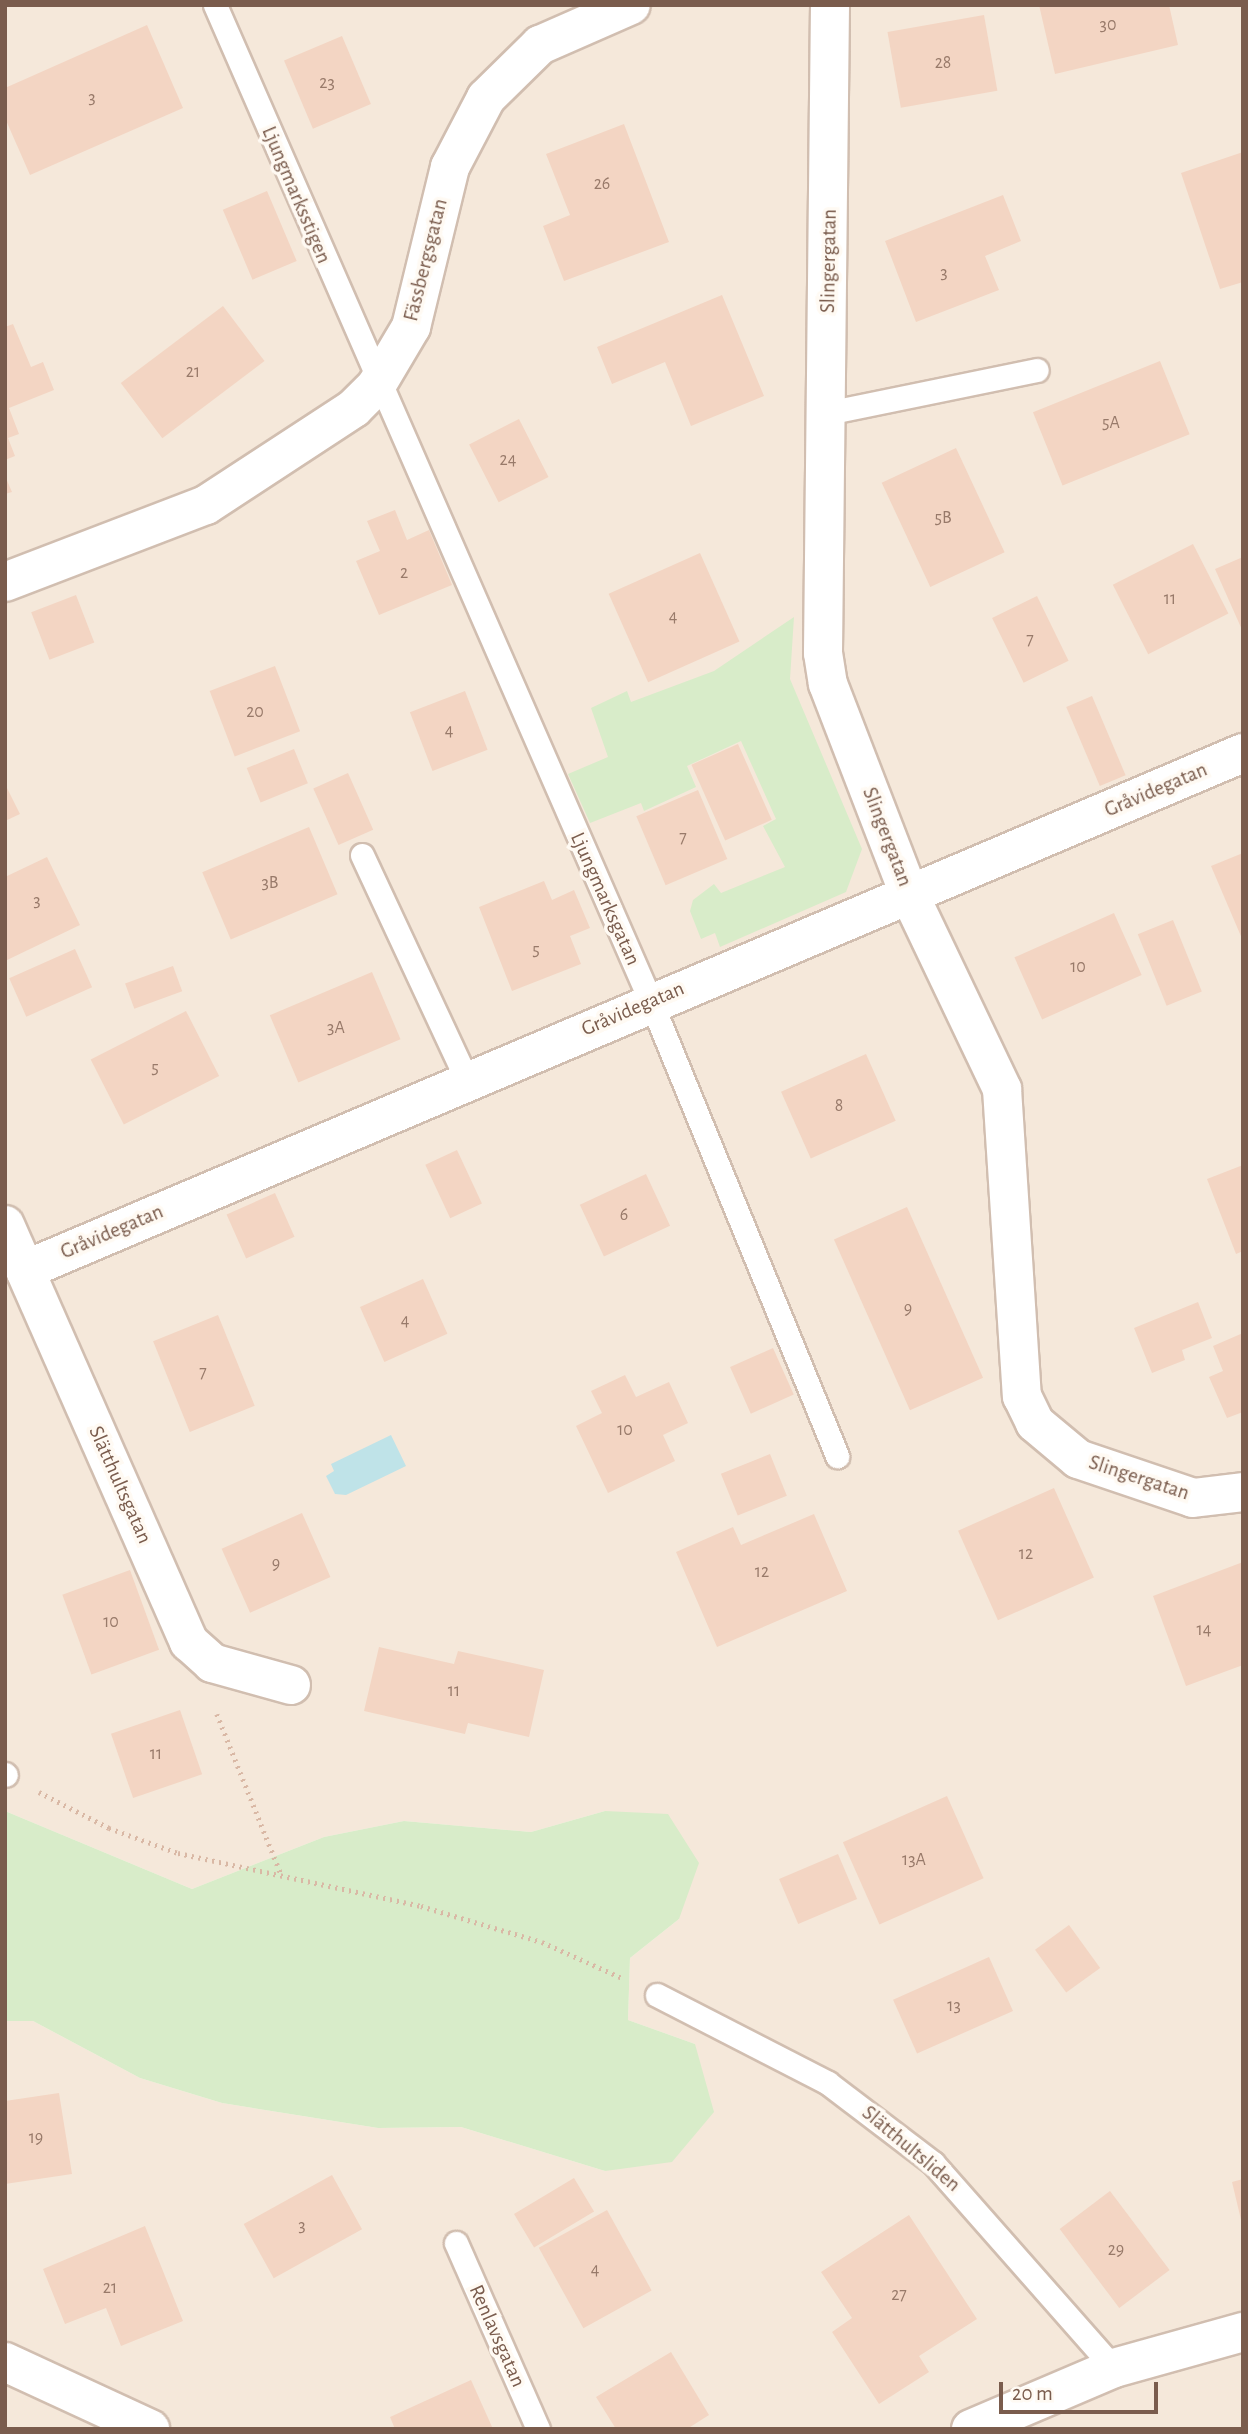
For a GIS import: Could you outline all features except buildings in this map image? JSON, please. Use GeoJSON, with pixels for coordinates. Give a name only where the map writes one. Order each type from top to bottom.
{"type":"FeatureCollection","features":[{"type":"Feature","properties":{"kind":"street","name":"Fässbergsgatan"},"geometry":{"type":"LineString","coordinates":[[5,582],[206,505],[317,435],[376,386],[411,327],[450,167],[486,98],[540,45],[631,5]]}},
{"type":"Feature","properties":{"kind":"street","name":"Slingergatan"},"geometry":{"type":"LineString","coordinates":[[830,5],[828,684],[910,896],[1002,1089],[1016,1340],[1022,1396],[1035,1423],[1079,1459],[1193,1498],[1243,1492]]}},
{"type":"Feature","properties":{"kind":"street","name":"Gråvidegatan"},"geometry":{"type":"LineString","coordinates":[[25,1270],[467,1080],[910,896],[1243,753]]}},
{"type":"Feature","properties":{"kind":"street","name":"Slätthultsgatan"},"geometry":{"type":"LineString","coordinates":[[5,1225],[189,1642],[212,1663],[291,1685]]}},
{"type":"Feature","properties":{"kind":"street"},"geometry":{"type":"LineString","coordinates":[[971,2429],[1114,2368],[1243,2332]]}},
{"type":"Feature","properties":{"kind":"street"},"geometry":{"type":"LineString","coordinates":[[5,2362],[150,2429]]}},
{"type":"Feature","properties":{"kind":"lane","name":"Ljungmarksstigen"},"geometry":{"type":"LineString","coordinates":[[215,5],[376,386]]}},
{"type":"Feature","properties":{"kind":"lane"},"geometry":{"type":"LineString","coordinates":[[827,413],[1037,370]]}},
{"type":"Feature","properties":{"kind":"lane","name":"Ljungmarksgatan"},"geometry":{"type":"LineString","coordinates":[[376,386],[651,1002],[837,1456]]}},
{"type":"Feature","properties":{"kind":"lane"},"geometry":{"type":"LineString","coordinates":[[362,855],[467,1080]]}},
{"type":"Feature","properties":{"kind":"lane","name":"Slätthultsliden"},"geometry":{"type":"LineString","coordinates":[[657,1995],[828,2083],[923,2155],[985,2215],[1114,2368]]}},
{"type":"Feature","properties":{"kind":"lane","name":"Renlavsgatan"},"geometry":{"type":"LineString","coordinates":[[456,2243],[538,2429]]}},
{"type":"Feature","properties":{"kind":"path"},"geometry":{"type":"LineString","coordinates":[[189,1642],[281,1874]]}},
{"type":"Feature","properties":{"kind":"path"},"geometry":{"type":"LineString","coordinates":[[6,1775],[108,1828],[178,1853],[281,1874],[542,1942],[657,1995]]}},
{"type":"Feature","properties":{"kind":"shaded area"},"geometry":{"type":"Polygon","coordinates":[[[5,5],[1243,5],[1243,2429],[5,2429],[5,2021],[33,2021],[140,2078],[222,2103],[378,2128],[461,2127],[605,2171],[695,2044],[628,2020],[630,1958],[679,1919],[605,1811],[531,1832],[404,1821],[324,1837],[192,1889],[5,1811],[5,5]]]}},
{"type":"Feature","properties":{"kind":"green space"},"geometry":{"type":"Polygon","coordinates":[[[794,617],[790,679],[862,849],[846,892],[720,947],[715,933],[701,939],[690,911],[693,900],[714,884],[721,893],[785,867],[763,826],[776,819],[741,741],[687,766],[696,787],[644,811],[641,803],[590,823],[568,774],[608,757],[591,708],[627,691],[631,702],[714,671],[794,617]]]}},
{"type":"Feature","properties":{"kind":"green space"},"geometry":{"type":"Polygon","coordinates":[[[5,1811],[192,1889],[324,1837],[404,1821],[531,1832],[605,1811],[668,1814],[699,1863],[679,1919],[630,1958],[628,2020],[695,2044],[714,2112],[672,2162],[605,2171],[461,2127],[378,2128],[222,2103],[140,2078],[33,2021],[5,2021],[5,1811]]]}},
{"type":"Feature","properties":{"kind":"water"},"geometry":{"type":"Polygon","coordinates":[[[391,1435],[406,1466],[346,1495],[335,1494],[326,1476],[334,1471],[331,1464],[391,1435]]]}}]}
